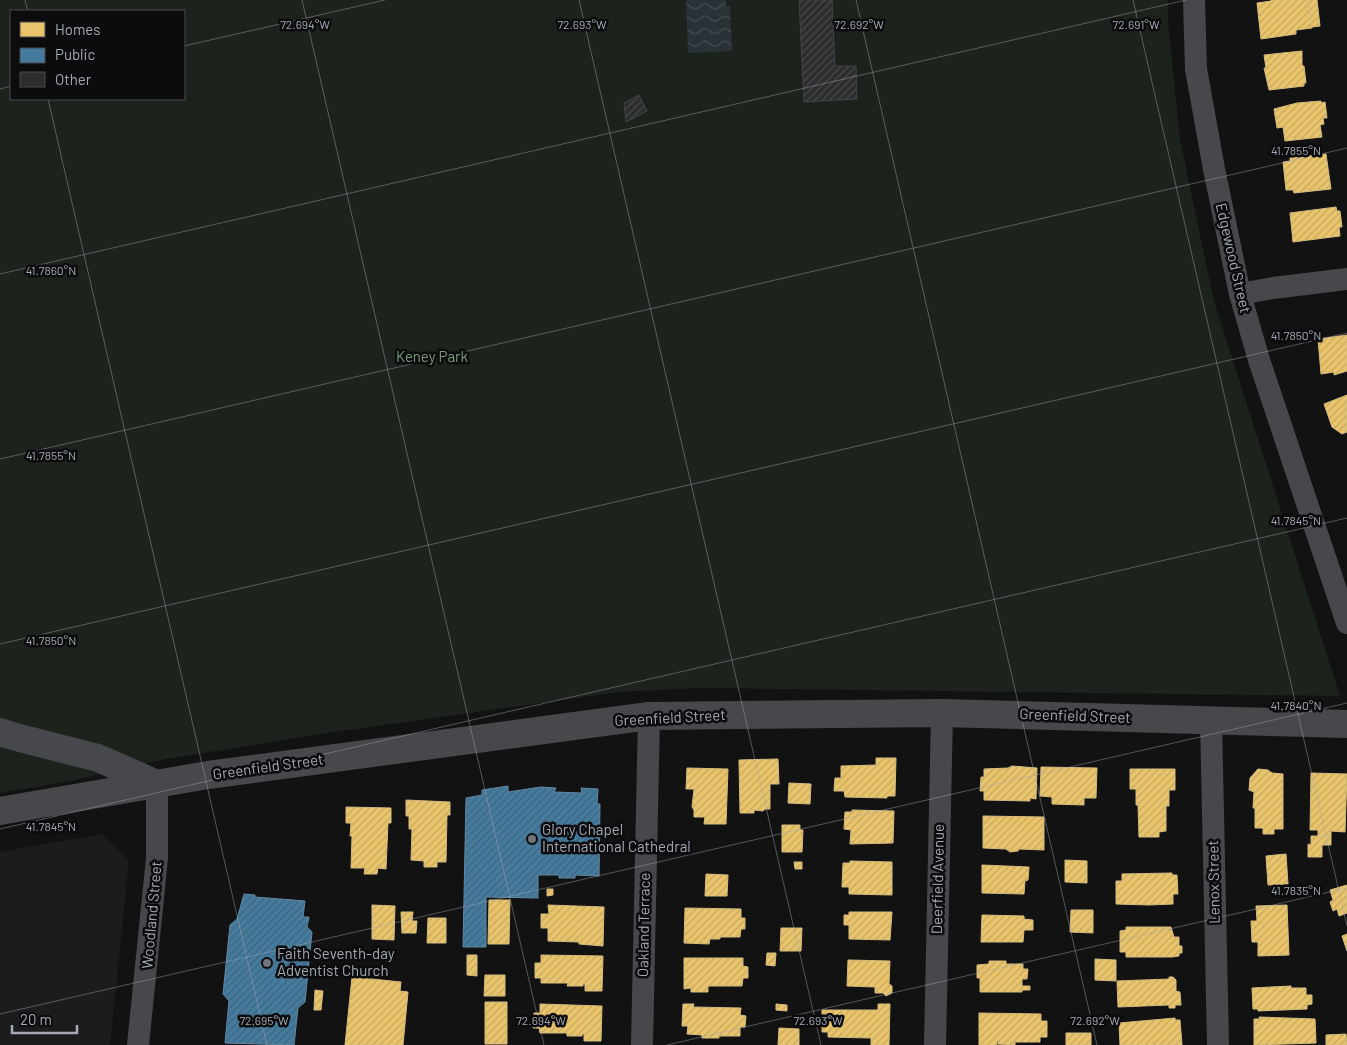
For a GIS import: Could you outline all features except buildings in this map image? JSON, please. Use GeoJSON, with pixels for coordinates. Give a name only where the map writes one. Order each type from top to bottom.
{"type":"FeatureCollection","features":[{"type":"Feature","properties":{"kind":"street","name":"Edgewood Street"},"geometry":{"type":"LineString","coordinates":[[1194,0],[1196,69],[1217,187],[1240,294],[1259,360],[1347,623]]}},
{"type":"Feature","properties":{"kind":"street"},"geometry":{"type":"LineString","coordinates":[[1240,294],[1347,279]]}},
{"type":"Feature","properties":{"kind":"street","name":"Greenfield Street"},"geometry":{"type":"LineString","coordinates":[[0,811],[227,772],[649,716],[942,712],[1347,724]]}},
{"type":"Feature","properties":{"kind":"street","name":"Deerfield Avenue"},"geometry":{"type":"LineString","coordinates":[[934,1045],[942,712]]}},
{"type":"Feature","properties":{"kind":"street","name":"Oakland Terrace"},"geometry":{"type":"LineString","coordinates":[[642,1045],[649,716]]}},
{"type":"Feature","properties":{"kind":"street","name":"Lenox Street"},"geometry":{"type":"LineString","coordinates":[[1211,720],[1218,1045]]}},
{"type":"Feature","properties":{"kind":"street"},"geometry":{"type":"LineString","coordinates":[[0,732],[16,738],[98,758],[157,784]]}},
{"type":"Feature","properties":{"kind":"street","name":"Woodland Street"},"geometry":{"type":"LineString","coordinates":[[138,1045],[157,858],[157,784]]}},
{"type":"Feature","properties":{"kind":"shaded area"},"geometry":{"type":"Polygon","coordinates":[[[101,834],[129,860],[110,1045],[0,1045],[0,852],[101,834]]]}},
{"type":"Feature","properties":{"kind":"green space","name":"Keney Park"},"geometry":{"type":"Polygon","coordinates":[[[0,0],[1168,0],[1168,22],[1180,140],[1214,301],[1340,696],[701,688],[619,692],[321,734],[166,759],[71,781],[0,793],[0,0]]]}},
{"type":"Feature","properties":{"kind":"water"},"geometry":{"type":"Polygon","coordinates":[[[686,0],[726,0],[726,6],[730,6],[732,51],[688,53],[686,0]]]}},
{"type":"Feature","properties":{"kind":"place","name":"Glory Chapel International Cathedral"},"geometry":{"type":"Point","coordinates":[532,839]}},
{"type":"Feature","properties":{"kind":"place","name":"Faith Seventh-day Adventist Church"},"geometry":{"type":"Point","coordinates":[267,963]}}]}
